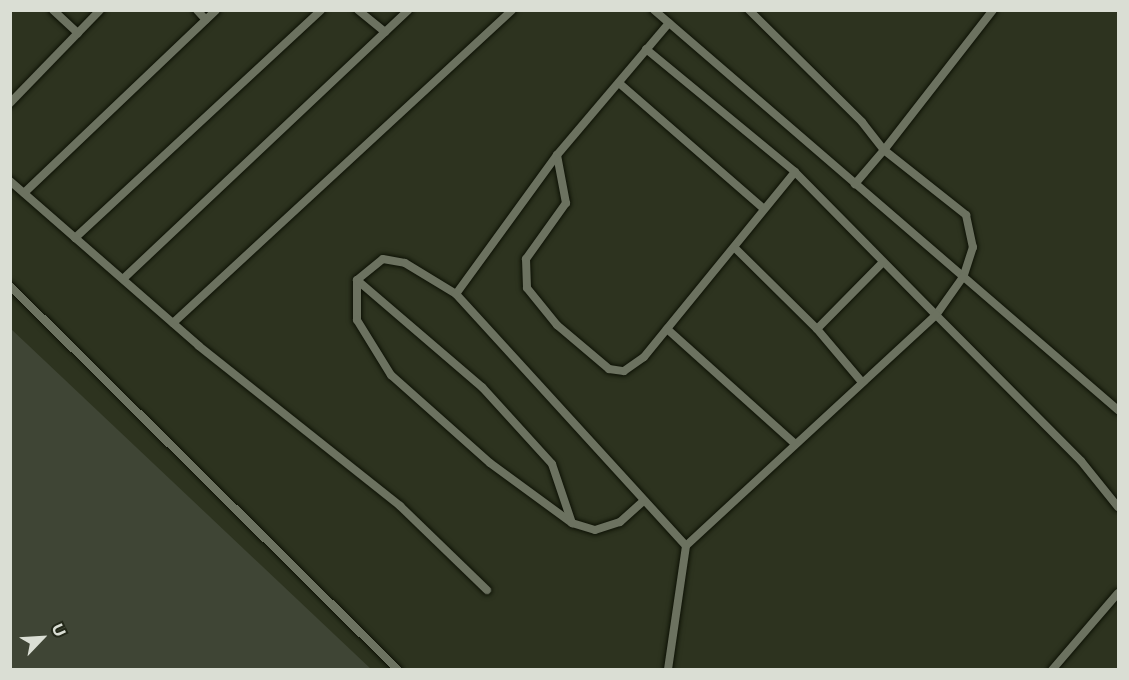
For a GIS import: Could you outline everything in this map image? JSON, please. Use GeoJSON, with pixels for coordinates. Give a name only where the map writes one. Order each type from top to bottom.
{"type":"FeatureCollection","features":[{"type":"Feature","properties":{"kind":"lane"},"geometry":{"type":"LineString","coordinates":[[52,10],[78,33]]}},
{"type":"Feature","properties":{"kind":"lane"},"geometry":{"type":"LineString","coordinates":[[10,103],[100,10]]}},
{"type":"Feature","properties":{"kind":"lane"},"geometry":{"type":"LineString","coordinates":[[197,10],[206,20]]}},
{"type":"Feature","properties":{"kind":"lane"},"geometry":{"type":"LineString","coordinates":[[24,193],[216,10]]}},
{"type":"Feature","properties":{"kind":"lane"},"geometry":{"type":"LineString","coordinates":[[75,238],[321,10]]}},
{"type":"Feature","properties":{"kind":"lane"},"geometry":{"type":"LineString","coordinates":[[358,10],[385,32]]}},
{"type":"Feature","properties":{"kind":"lane"},"geometry":{"type":"LineString","coordinates":[[123,279],[408,10]]}},
{"type":"Feature","properties":{"kind":"lane"},"geometry":{"type":"LineString","coordinates":[[173,323],[512,10]]}},
{"type":"Feature","properties":{"kind":"lane"},"geometry":{"type":"LineString","coordinates":[[654,10],[1119,410]]}},
{"type":"Feature","properties":{"kind":"lane"},"geometry":{"type":"LineString","coordinates":[[668,669],[686,546],[861,381],[936,315],[963,277],[973,247],[966,215],[884,150],[862,122],[749,10]]}},
{"type":"Feature","properties":{"kind":"lane"},"geometry":{"type":"LineString","coordinates":[[855,184],[993,10]]}},
{"type":"Feature","properties":{"kind":"lane"},"geometry":{"type":"LineString","coordinates":[[456,294],[557,155],[669,23]]}},
{"type":"Feature","properties":{"kind":"lane"},"geometry":{"type":"LineString","coordinates":[[645,49],[795,172],[1081,461],[1119,507]]}},
{"type":"Feature","properties":{"kind":"lane"},"geometry":{"type":"LineString","coordinates":[[619,83],[763,208]]}},
{"type":"Feature","properties":{"kind":"lane"},"geometry":{"type":"LineString","coordinates":[[557,155],[566,203],[526,259],[527,288],[557,325],[609,369],[624,371],[638,362],[736,249],[763,208],[795,172]]}},
{"type":"Feature","properties":{"kind":"lane"},"geometry":{"type":"LineString","coordinates":[[10,181],[173,323],[400,506],[487,590]]}},
{"type":"Feature","properties":{"kind":"lane"},"geometry":{"type":"LineString","coordinates":[[736,249],[817,329],[861,381]]}},
{"type":"Feature","properties":{"kind":"lane"},"geometry":{"type":"LineString","coordinates":[[357,280],[383,259],[405,263],[456,294],[642,502],[686,546]]}},
{"type":"Feature","properties":{"kind":"lane"},"geometry":{"type":"LineString","coordinates":[[817,329],[883,262]]}},
{"type":"Feature","properties":{"kind":"lane"},"geometry":{"type":"LineString","coordinates":[[357,280],[483,387],[552,464],[572,524]]}},
{"type":"Feature","properties":{"kind":"lane"},"geometry":{"type":"LineString","coordinates":[[357,280],[357,320],[391,375],[490,463],[572,524],[595,530],[609,528],[642,502]]}},
{"type":"Feature","properties":{"kind":"lane"},"geometry":{"type":"LineString","coordinates":[[10,286],[398,669]]}},
{"type":"Feature","properties":{"kind":"lane"},"geometry":{"type":"LineString","coordinates":[[667,329],[795,444]]}},
{"type":"Feature","properties":{"kind":"lane"},"geometry":{"type":"LineString","coordinates":[[1052,669],[1119,593]]}},
{"type":"Feature","properties":{"kind":"shaded area"},"geometry":{"type":"Polygon","coordinates":[[[10,11],[1118,11],[1118,669],[11,669],[10,11]]]}},
{"type":"Feature","properties":{"kind":"building"},"geometry":{"type":"Polygon","coordinates":[[[10,328],[372,670],[10,670],[10,328]]]}}]}
